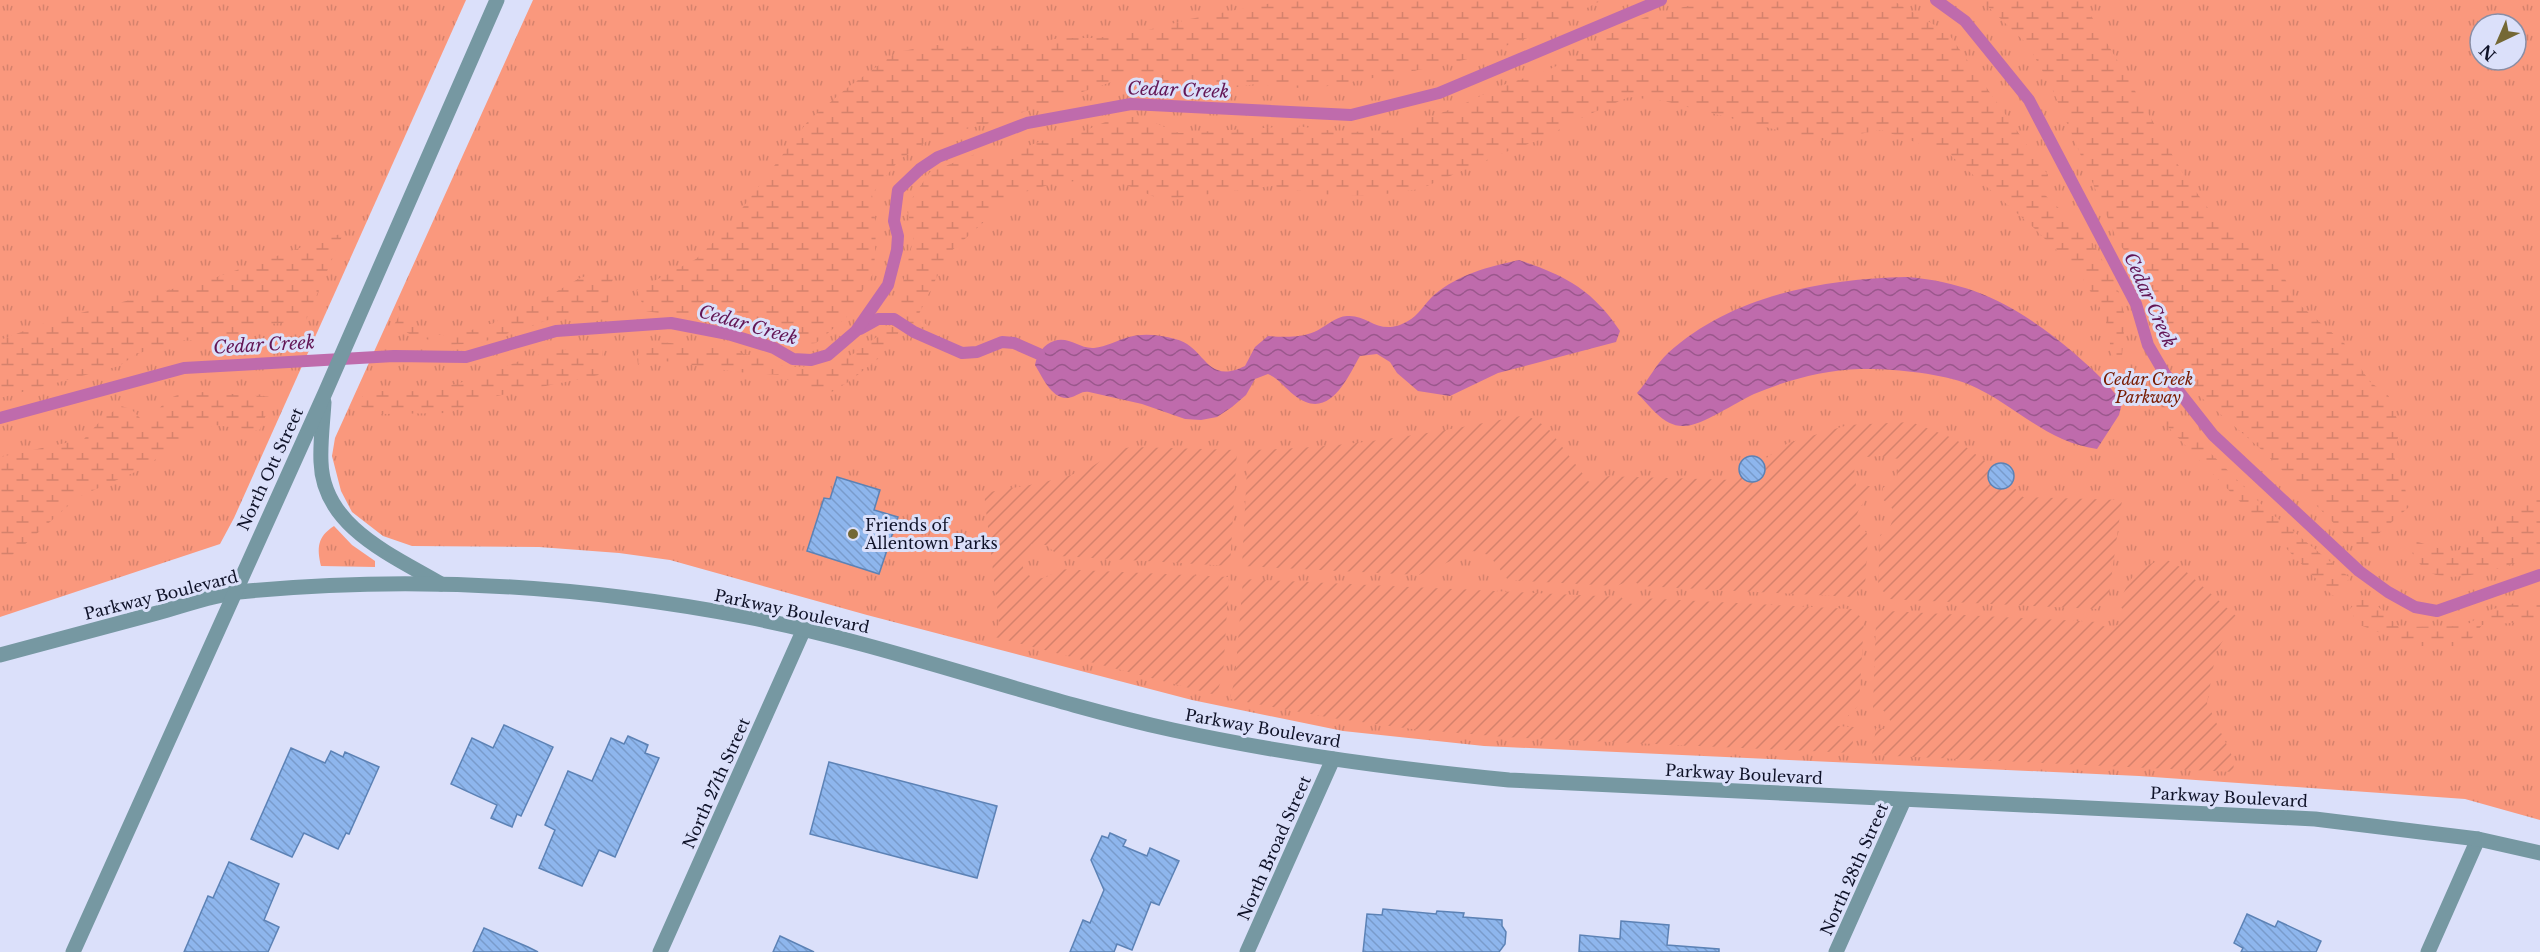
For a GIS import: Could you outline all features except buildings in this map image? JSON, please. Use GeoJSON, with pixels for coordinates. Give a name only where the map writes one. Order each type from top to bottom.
{"type":"FeatureCollection","features":[{"type":"Feature","properties":{"kind":"street","name":"North Ott Street"},"geometry":{"type":"LineString","coordinates":[[73,952],[325,393],[497,0]]}},
{"type":"Feature","properties":{"kind":"street"},"geometry":{"type":"LineString","coordinates":[[325,393],[321,463],[327,492],[338,512],[363,536],[441,584]]}},
{"type":"Feature","properties":{"kind":"street","name":"Parkway Boulevard"},"geometry":{"type":"LineString","coordinates":[[0,656],[233,593],[322,585],[500,586],[623,597],[744,616],[892,651],[1014,688],[1173,730],[1334,759],[1509,780],[2315,819],[2478,839],[2540,853]]}},
{"type":"Feature","properties":{"kind":"street","name":"North 27th Street"},"geometry":{"type":"LineString","coordinates":[[660,952],[804,629]]}},
{"type":"Feature","properties":{"kind":"street","name":"North Broad Street"},"geometry":{"type":"LineString","coordinates":[[1247,952],[1334,759]]}},
{"type":"Feature","properties":{"kind":"street","name":"North 28th Street"},"geometry":{"type":"LineString","coordinates":[[1836,952],[1904,800]]}},
{"type":"Feature","properties":{"kind":"street"},"geometry":{"type":"LineString","coordinates":[[2428,952],[2478,839]]}},
{"type":"Feature","properties":{"kind":"green space"},"geometry":{"type":"Polygon","coordinates":[[[0,0],[466,0],[234,518],[220,544],[0,617],[0,0]]]}},
{"type":"Feature","properties":{"kind":"green space","name":"Cedar Creek Parkway"},"geometry":{"type":"Polygon","coordinates":[[[533,0],[2540,0],[2540,820],[2465,799],[2139,776],[1484,746],[1343,731],[1192,700],[867,615],[670,560],[619,553],[539,547],[412,546],[383,536],[352,512],[341,491],[332,456],[335,438],[533,0]]]}},
{"type":"Feature","properties":{"kind":"green space"},"geometry":{"type":"Polygon","coordinates":[[[1287,0],[1602,0],[1536,35],[1472,58],[1435,67],[1311,89],[1256,84],[1199,93],[1138,73],[991,123],[933,137],[899,160],[872,194],[876,229],[874,272],[846,318],[816,343],[804,344],[777,331],[738,320],[700,319],[645,311],[637,290],[696,259],[725,231],[808,121],[847,88],[897,52],[936,45],[974,47],[1033,44],[1059,38],[1097,38],[1148,30],[1190,19],[1287,0]]]}},
{"type":"Feature","properties":{"kind":"green space"},"geometry":{"type":"Polygon","coordinates":[[[1715,0],[1892,0],[1948,33],[2048,175],[2045,195],[2089,237],[2115,282],[2125,316],[2122,356],[2134,376],[2265,508],[2350,578],[2333,596],[2169,428],[2112,355],[2105,316],[2080,274],[2034,228],[1949,154],[1881,130],[1820,141],[1664,101],[1629,97],[1574,121],[1545,138],[1503,153],[1420,189],[1372,196],[1319,194],[1272,186],[1162,200],[1107,177],[1052,184],[1014,195],[948,254],[918,316],[937,336],[909,323],[897,309],[914,236],[906,207],[930,172],[978,153],[999,158],[1041,141],[1084,131],[1129,112],[1179,133],[1297,126],[1341,132],[1386,131],[1424,120],[1503,85],[1546,71],[1579,55],[1616,28],[1657,13],[1715,0]]]}},
{"type":"Feature","properties":{"kind":"green space"},"geometry":{"type":"Polygon","coordinates":[[[1981,0],[2082,0],[2184,175],[2215,218],[2256,247],[2283,274],[2294,300],[2344,343],[2370,382],[2388,395],[2400,427],[2394,457],[2409,507],[2376,536],[2365,555],[2263,451],[2196,393],[2173,359],[2149,285],[2118,242],[2051,86],[2028,45],[1981,0]]]}},
{"type":"Feature","properties":{"kind":"green space"},"geometry":{"type":"Polygon","coordinates":[[[343,234],[306,320],[254,326],[226,341],[178,340],[137,354],[119,366],[0,398],[0,340],[50,321],[214,278],[311,244],[323,237],[343,234]]]}},
{"type":"Feature","properties":{"kind":"green space"},"geometry":{"type":"Polygon","coordinates":[[[612,266],[616,271],[610,287],[607,312],[557,317],[480,343],[451,345],[413,336],[394,325],[401,312],[417,330],[450,337],[493,323],[533,305],[578,279],[612,266]]]}},
{"type":"Feature","properties":{"kind":"green space"},"geometry":{"type":"Polygon","coordinates":[[[892,326],[900,328],[898,334],[886,341],[879,358],[850,381],[830,393],[807,392],[780,375],[737,372],[645,358],[638,365],[637,356],[643,346],[660,342],[711,347],[769,359],[785,367],[829,366],[853,354],[892,326]]]}},
{"type":"Feature","properties":{"kind":"green space"},"geometry":{"type":"Polygon","coordinates":[[[603,349],[599,375],[497,396],[448,413],[381,414],[359,406],[365,389],[407,392],[434,389],[557,350],[603,349]]]}},
{"type":"Feature","properties":{"kind":"green space"},"geometry":{"type":"Polygon","coordinates":[[[206,392],[274,397],[259,431],[215,425],[191,434],[142,469],[78,497],[14,554],[0,561],[0,457],[84,439],[102,419],[121,406],[131,409],[147,425],[165,402],[171,398],[177,395],[206,392]]]}},
{"type":"Feature","properties":{"kind":"green space"},"geometry":{"type":"Polygon","coordinates":[[[1526,415],[1547,427],[1589,482],[1601,476],[1735,480],[1788,443],[1848,425],[1911,422],[1955,439],[1998,471],[2023,497],[2122,500],[2108,602],[2101,604],[2097,609],[1888,599],[1878,588],[1880,535],[1888,532],[1895,514],[1890,505],[1882,499],[1883,486],[1896,488],[1899,459],[1880,456],[1853,458],[1856,486],[1870,486],[1856,520],[1868,535],[1865,586],[1858,590],[1854,597],[1641,586],[1632,581],[1616,586],[1508,580],[1489,555],[1473,551],[1419,575],[1242,566],[1248,450],[1318,447],[1388,439],[1526,415]]]}},
{"type":"Feature","properties":{"kind":"green space"},"geometry":{"type":"Polygon","coordinates":[[[1133,447],[1237,450],[1230,566],[1059,556],[1046,545],[1032,544],[1023,556],[1024,569],[1032,577],[1038,578],[1051,575],[1057,569],[1229,577],[1223,675],[1216,695],[995,637],[999,623],[984,493],[1068,476],[1087,469],[1119,450],[1133,447]]]}},
{"type":"Feature","properties":{"kind":"green space"},"geometry":{"type":"Polygon","coordinates":[[[2540,489],[2540,555],[2467,576],[2439,576],[2420,564],[2405,538],[2454,553],[2486,534],[2540,489]]]}},
{"type":"Feature","properties":{"kind":"green space"},"geometry":{"type":"Polygon","coordinates":[[[334,526],[352,545],[375,561],[375,567],[321,566],[319,554],[321,539],[334,526]]]}},
{"type":"Feature","properties":{"kind":"green space"},"geometry":{"type":"Polygon","coordinates":[[[2167,560],[2182,568],[2237,617],[2216,652],[2207,703],[2233,758],[2234,772],[1872,755],[1876,728],[1892,730],[1893,725],[1884,711],[1873,708],[1876,620],[1888,611],[2098,622],[2111,628],[2124,619],[2123,610],[2119,604],[2131,579],[2148,565],[2167,560]]]}},
{"type":"Feature","properties":{"kind":"green space"},"geometry":{"type":"Polygon","coordinates":[[[1243,579],[1621,597],[1627,603],[1633,604],[1640,598],[1852,609],[1864,620],[1859,704],[1855,709],[1848,708],[1849,716],[1836,717],[1836,726],[1854,727],[1852,753],[1505,737],[1412,729],[1332,718],[1230,699],[1235,678],[1243,579]]]}},
{"type":"Feature","properties":{"kind":"green space"},"geometry":{"type":"Polygon","coordinates":[[[2363,595],[2399,627],[2465,626],[2490,610],[2540,596],[2540,621],[2482,625],[2466,646],[2414,646],[2360,625],[2349,610],[2363,595]]]}},
{"type":"Feature","properties":{"kind":"water"},"geometry":{"type":"Polygon","coordinates":[[[1519,260],[1564,278],[1588,294],[1620,331],[1616,342],[1498,373],[1450,396],[1418,391],[1397,373],[1390,362],[1377,354],[1360,356],[1343,385],[1327,401],[1317,404],[1306,402],[1268,374],[1255,379],[1246,395],[1232,407],[1217,417],[1201,420],[1185,419],[1142,404],[1089,392],[1065,398],[1049,388],[1035,365],[1042,350],[1054,341],[1064,340],[1094,348],[1129,337],[1146,335],[1170,338],[1185,343],[1213,368],[1232,371],[1245,366],[1255,347],[1268,336],[1291,337],[1309,334],[1347,316],[1362,318],[1382,326],[1398,326],[1412,319],[1434,295],[1453,282],[1485,269],[1519,260]]]}},
{"type":"Feature","properties":{"kind":"water"},"geometry":{"type":"Polygon","coordinates":[[[1906,277],[1954,285],[1996,300],[2036,323],[2081,359],[2122,403],[2119,415],[2097,449],[2078,445],[2046,431],[1985,392],[1968,384],[1915,372],[1860,369],[1833,371],[1806,377],[1754,394],[1709,418],[1684,426],[1664,419],[1637,393],[1659,362],[1693,333],[1750,304],[1811,287],[1875,278],[1906,277]]]}},
{"type":"Feature","properties":{"kind":"waterway","name":"Cedar Creek"},"geometry":{"type":"LineString","coordinates":[[0,418],[184,368],[394,356],[466,357],[556,331],[671,323],[728,334],[774,348],[793,359],[811,360],[828,355],[856,331],[888,285],[897,250],[898,236],[894,221],[898,190],[920,169],[938,157],[1027,123],[1131,104],[1351,115],[1439,93],[1661,0]]}},
{"type":"Feature","properties":{"kind":"waterway","name":"Cedar Creek"},"geometry":{"type":"LineString","coordinates":[[1936,0],[1965,21],[2029,100],[2136,304],[2148,345],[2165,374],[2213,435],[2359,571],[2388,592],[2415,607],[2437,611],[2540,575]]}},
{"type":"Feature","properties":{"kind":"waterway"},"geometry":{"type":"LineString","coordinates":[[860,329],[878,319],[894,319],[914,332],[962,353],[977,352],[1002,342],[1014,343],[1039,354]]}},
{"type":"Feature","properties":{"kind":"place","name":"Friends of Allentown Parks"},"geometry":{"type":"Point","coordinates":[853,534]}}]}
